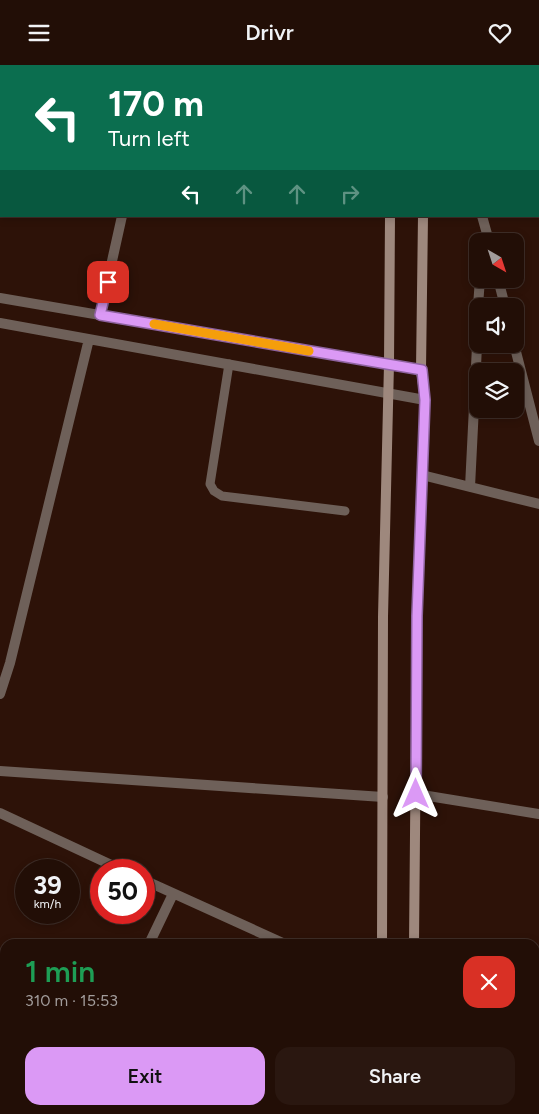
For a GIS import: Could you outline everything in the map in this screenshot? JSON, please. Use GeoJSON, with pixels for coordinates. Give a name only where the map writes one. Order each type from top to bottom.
{"type":"FeatureCollection","features":[{"type":"Feature","properties":{"kind":"main road"},"geometry":{"type":"LineString","coordinates":[[382,939],[383,617],[389,364],[390,217]]}},
{"type":"Feature","properties":{"kind":"main road"},"geometry":{"type":"LineString","coordinates":[[414,939],[417,616],[425,400],[422,370],[423,217]]}},
{"type":"Feature","properties":{"kind":"street"},"geometry":{"type":"LineString","coordinates":[[100,315],[122,217]]}},
{"type":"Feature","properties":{"kind":"street"},"geometry":{"type":"LineString","coordinates":[[481,233],[482,217]]}},
{"type":"Feature","properties":{"kind":"street"},"geometry":{"type":"LineString","coordinates":[[482,217],[487,233]]}},
{"type":"Feature","properties":{"kind":"street"},"geometry":{"type":"LineString","coordinates":[[0,297],[422,370]]}},
{"type":"Feature","properties":{"kind":"street"},"geometry":{"type":"LineString","coordinates":[[0,323],[425,400]]}},
{"type":"Feature","properties":{"kind":"street"},"geometry":{"type":"LineString","coordinates":[[0,693],[5,662],[89,339]]}},
{"type":"Feature","properties":{"kind":"street"},"geometry":{"type":"LineString","coordinates":[[470,487],[477,353]]}},
{"type":"Feature","properties":{"kind":"street"},"geometry":{"type":"LineString","coordinates":[[516,353],[539,441]]}},
{"type":"Feature","properties":{"kind":"street"},"geometry":{"type":"LineString","coordinates":[[422,475],[539,504]]}},
{"type":"Feature","properties":{"kind":"street"},"geometry":{"type":"LineString","coordinates":[[0,771],[383,797]]}},
{"type":"Feature","properties":{"kind":"street"},"geometry":{"type":"LineString","coordinates":[[416,794],[539,814]]}},
{"type":"Feature","properties":{"kind":"street"},"geometry":{"type":"LineString","coordinates":[[0,813],[98,859]]}},
{"type":"Feature","properties":{"kind":"street"},"geometry":{"type":"LineString","coordinates":[[155,885],[274,939]]}},
{"type":"Feature","properties":{"kind":"street"},"geometry":{"type":"LineString","coordinates":[[151,939],[173,894]]}},
{"type":"Feature","properties":{"kind":"lane"},"geometry":{"type":"LineString","coordinates":[[229,364],[210,484],[214,491],[222,497],[344,511]]}},
{"type":"Feature","properties":{"kind":"slow traffic"},"geometry":{"type":"LineString","coordinates":[[154,324],[309,351]]}},
{"type":"Feature","properties":{"kind":"route"},"geometry":{"type":"LineString","coordinates":[[108,282],[100,315],[422,370],[425,400],[417,616],[416,794]]}}]}
